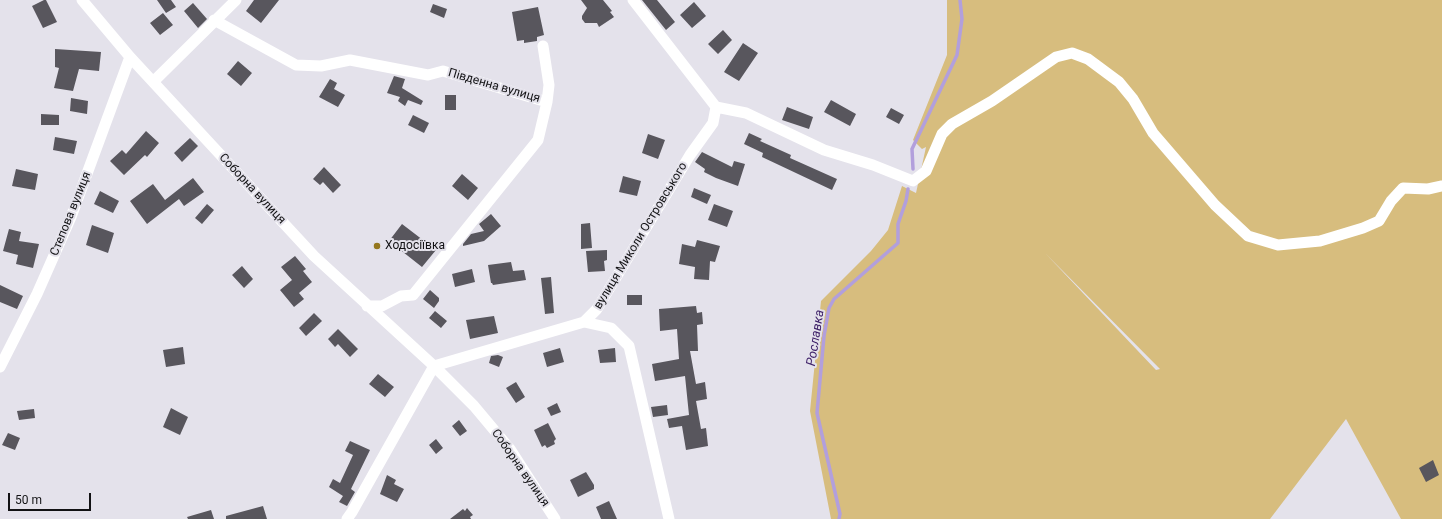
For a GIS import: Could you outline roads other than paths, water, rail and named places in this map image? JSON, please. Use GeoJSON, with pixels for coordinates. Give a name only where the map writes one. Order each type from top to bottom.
{"type":"FeatureCollection","features":[{"type":"Feature","properties":{"kind":"street","name":"Соборна вулиця"},"geometry":{"type":"LineString","coordinates":[[82,0],[130,57],[314,256],[434,366],[474,406],[510,449],[555,519]]}},
{"type":"Feature","properties":{"kind":"street"},"geometry":{"type":"LineString","coordinates":[[153,82],[214,20],[236,0]]}},
{"type":"Feature","properties":{"kind":"street"},"geometry":{"type":"LineString","coordinates":[[633,0],[716,107],[746,114],[824,150],[873,165],[912,181],[926,171],[942,134],[952,124],[992,101],[1056,57],[1072,53],[1088,59],[1119,82],[1133,99],[1153,133],[1215,205],[1248,236],[1278,245],[1320,241],[1363,228],[1379,220],[1391,201],[1403,188],[1428,189],[1442,186]]}},
{"type":"Feature","properties":{"kind":"street","name":"Південна вулиця"},"geometry":{"type":"LineString","coordinates":[[214,20],[296,65],[321,66],[350,60],[428,75],[443,71],[547,102]]}},
{"type":"Feature","properties":{"kind":"street"},"geometry":{"type":"LineString","coordinates":[[367,306],[382,306],[401,296],[413,295],[538,140],[547,102],[549,85],[543,46]]}},
{"type":"Feature","properties":{"kind":"street","name":"Степова вулиця"},"geometry":{"type":"LineString","coordinates":[[0,367],[37,294],[71,217],[130,57]]}},
{"type":"Feature","properties":{"kind":"street","name":"вулиця Миколи Островського"},"geometry":{"type":"LineString","coordinates":[[584,322],[597,309],[690,155],[713,123],[716,107]]}},
{"type":"Feature","properties":{"kind":"street"},"geometry":{"type":"LineString","coordinates":[[347,519],[434,366],[584,322]]}},
{"type":"Feature","properties":{"kind":"street","name":"вулиця Миколи Островського"},"geometry":{"type":"LineString","coordinates":[[584,322],[611,328],[630,346],[668,519]]}},
{"type":"Feature","properties":{"kind":"waterway","name":"Рославка"},"geometry":{"type":"LineString","coordinates":[[913,169],[912,149],[957,55],[962,19],[960,0]]}},
{"type":"Feature","properties":{"kind":"waterway","name":"Рославка"},"geometry":{"type":"LineString","coordinates":[[839,519],[840,514],[817,413],[824,336],[829,308],[834,299],[898,243],[898,224],[906,201],[908,189]]}},
{"type":"Feature","properties":{"kind":"place","name":"Ходосіївка"},"geometry":{"type":"Point","coordinates":[377,246]}}]}
